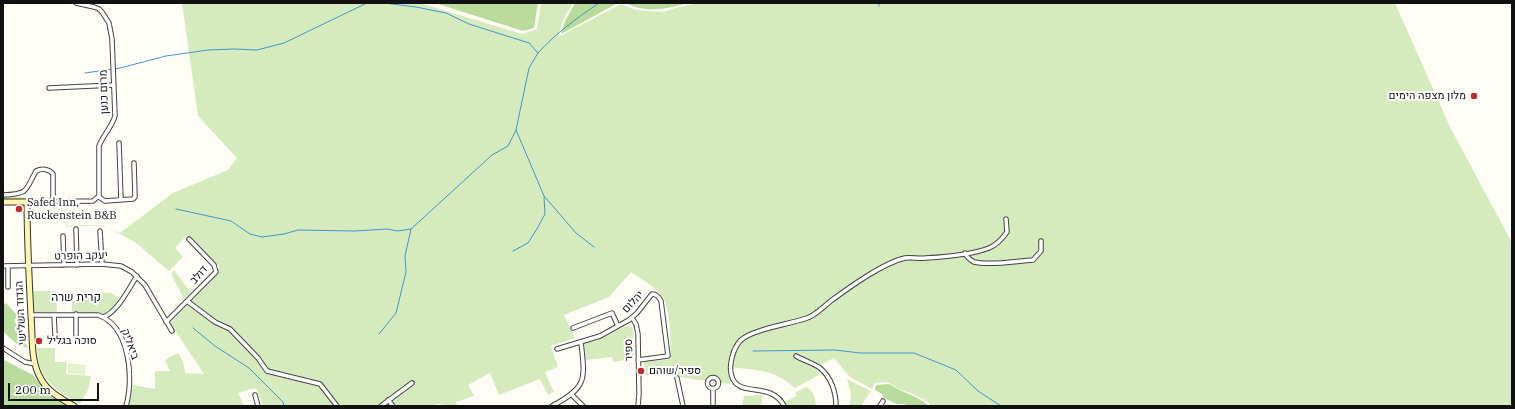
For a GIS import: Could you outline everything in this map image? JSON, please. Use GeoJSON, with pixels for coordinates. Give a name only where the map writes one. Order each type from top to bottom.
{"type":"FeatureCollection","features":[{"type":"Feature","properties":{"kind":"street","name":"מרום כנען"},"geometry":{"type":"LineString","coordinates":[[76,3],[99,9],[109,23],[112,39],[115,116],[113,123],[99,146],[99,197]]}},
{"type":"Feature","properties":{"kind":"street"},"geometry":{"type":"LineString","coordinates":[[49,88],[114,85]]}},
{"type":"Feature","properties":{"kind":"street"},"geometry":{"type":"LineString","coordinates":[[119,143],[121,200]]}},
{"type":"Feature","properties":{"kind":"street"},"geometry":{"type":"LineString","coordinates":[[3,202],[93,201],[99,197],[105,201],[133,199],[136,197],[134,163]]}},
{"type":"Feature","properties":{"kind":"street"},"geometry":{"type":"LineString","coordinates":[[3,196],[23,193],[29,186],[36,171],[39,169],[48,170],[53,174],[53,202]]}},
{"type":"Feature","properties":{"kind":"street","name":"הגדוד השלישי"},"geometry":{"type":"LineString","coordinates":[[27,202],[28,266],[35,364],[40,378],[46,387],[74,406]]}},
{"type":"Feature","properties":{"kind":"street"},"geometry":{"type":"LineString","coordinates":[[784,406],[782,401],[775,395],[765,391],[741,387],[734,381],[731,366],[736,347],[746,337],[809,317],[846,290],[887,265],[906,258],[926,258],[989,248],[999,242],[1007,232],[1006,219]]}},
{"type":"Feature","properties":{"kind":"street"},"geometry":{"type":"LineString","coordinates":[[76,229],[77,265]]}},
{"type":"Feature","properties":{"kind":"street"},"geometry":{"type":"LineString","coordinates":[[100,231],[102,264]]}},
{"type":"Feature","properties":{"kind":"street"},"geometry":{"type":"LineString","coordinates":[[63,236],[64,265]]}},
{"type":"Feature","properties":{"kind":"street","name":"דולב"},"geometry":{"type":"LineString","coordinates":[[166,322],[213,275],[216,268],[189,239]]}},
{"type":"Feature","properties":{"kind":"street"},"geometry":{"type":"LineString","coordinates":[[965,253],[968,258],[973,261],[986,263],[1032,260],[1041,251],[1041,241]]}},
{"type":"Feature","properties":{"kind":"street","name":"יעקב הופרט"},"geometry":{"type":"LineString","coordinates":[[28,266],[102,264],[121,266],[137,276],[145,285],[172,331]]}},
{"type":"Feature","properties":{"kind":"street"},"geometry":{"type":"LineString","coordinates":[[8,287],[5,266],[28,266]]}},
{"type":"Feature","properties":{"kind":"street"},"geometry":{"type":"LineString","coordinates":[[31,315],[76,314],[98,315],[103,317],[108,316],[114,311],[137,276]]}},
{"type":"Feature","properties":{"kind":"street","name":"יהלום"},"geometry":{"type":"LineString","coordinates":[[557,349],[600,336],[632,318],[652,294],[659,296],[661,301],[668,356],[638,360]]}},
{"type":"Feature","properties":{"kind":"street"},"geometry":{"type":"LineString","coordinates":[[187,301],[215,322],[230,329],[258,358],[267,371],[320,384],[337,406]]}},
{"type":"Feature","properties":{"kind":"street"},"geometry":{"type":"LineString","coordinates":[[573,328],[612,313],[618,326]]}},
{"type":"Feature","properties":{"kind":"street"},"geometry":{"type":"LineString","coordinates":[[54,314],[55,335]]}},
{"type":"Feature","properties":{"kind":"street"},"geometry":{"type":"LineString","coordinates":[[76,314],[76,335]]}},
{"type":"Feature","properties":{"kind":"street","name":"ביאליק"},"geometry":{"type":"LineString","coordinates":[[103,317],[112,323],[116,329],[128,357],[130,382],[126,406]]}},
{"type":"Feature","properties":{"kind":"street","name":"ספיר"},"geometry":{"type":"LineString","coordinates":[[632,318],[637,328],[638,406]]}},
{"type":"Feature","properties":{"kind":"street"},"geometry":{"type":"LineString","coordinates":[[552,406],[572,395],[578,388],[583,378],[584,364],[582,342]]}},
{"type":"Feature","properties":{"kind":"street"},"geometry":{"type":"LineString","coordinates":[[3,348],[25,362],[35,364]]}},
{"type":"Feature","properties":{"kind":"street"},"geometry":{"type":"LineString","coordinates":[[796,356],[819,367],[824,373],[833,385],[836,406]]}},
{"type":"Feature","properties":{"kind":"street"},"geometry":{"type":"LineString","coordinates":[[677,378],[683,406]]}},
{"type":"Feature","properties":{"kind":"street"},"geometry":{"type":"LineString","coordinates":[[381,406],[412,383]]}},
{"type":"Feature","properties":{"kind":"street"},"geometry":{"type":"LineString","coordinates":[[713,389],[713,406]]}},
{"type":"Feature","properties":{"kind":"street"},"geometry":{"type":"LineString","coordinates":[[255,395],[258,406]]}},
{"type":"Feature","properties":{"kind":"street"},"geometry":{"type":"LineString","coordinates":[[572,395],[583,406]]}},
{"type":"Feature","properties":{"kind":"street"},"geometry":{"type":"LineString","coordinates":[[388,400],[393,406]]}},
{"type":"Feature","properties":{"kind":"street"},"geometry":{"type":"LineString","coordinates":[[880,406],[883,401]]}},
{"type":"Feature","properties":{"kind":"green space"},"geometry":{"type":"Polygon","coordinates":[[[182,3],[420,3],[522,34],[537,29],[541,3],[573,3],[563,20],[558,37],[621,4],[637,10],[664,12],[698,3],[1395,3],[1450,127],[1512,241],[1512,406],[931,406],[927,401],[887,382],[875,383],[872,389],[850,377],[834,358],[815,368],[821,374],[795,388],[772,374],[756,370],[729,367],[730,384],[671,376],[645,375],[644,362],[671,359],[669,317],[665,301],[661,295],[631,272],[609,297],[564,315],[575,338],[551,346],[558,367],[545,372],[554,392],[548,395],[540,379],[499,395],[490,373],[468,385],[474,396],[456,402],[457,406],[437,404],[432,406],[263,406],[256,388],[238,393],[244,406],[129,406],[133,385],[155,389],[155,371],[170,371],[165,360],[178,353],[183,361],[185,373],[204,374],[170,323],[218,274],[219,266],[188,234],[175,248],[183,257],[169,271],[135,242],[107,228],[120,233],[173,193],[228,170],[237,158],[198,116],[182,3]]]}},
{"type":"Feature","properties":{"kind":"green space"},"geometry":{"type":"Polygon","coordinates":[[[435,3],[538,3],[534,28],[523,31],[435,3]]]}},
{"type":"Feature","properties":{"kind":"green space"},"geometry":{"type":"Polygon","coordinates":[[[575,3],[618,3],[561,34],[565,21],[575,3]]]}},
{"type":"Feature","properties":{"kind":"green space"},"geometry":{"type":"Polygon","coordinates":[[[625,3],[689,3],[664,9],[650,9],[625,3]]]}},
{"type":"Feature","properties":{"kind":"green space"},"geometry":{"type":"Polygon","coordinates":[[[3,197],[61,198],[63,221],[66,222],[68,226],[89,225],[99,226],[67,227],[66,223],[63,222],[60,199],[3,199],[3,197]]]}},
{"type":"Feature","properties":{"kind":"green space"},"geometry":{"type":"Polygon","coordinates":[[[174,270],[191,293],[184,299],[171,274],[174,270]]]}},
{"type":"Feature","properties":{"kind":"green space"},"geometry":{"type":"Polygon","coordinates":[[[33,291],[56,291],[57,312],[34,312],[33,291]]]}},
{"type":"Feature","properties":{"kind":"green space"},"geometry":{"type":"Polygon","coordinates":[[[83,292],[111,293],[119,298],[112,309],[105,314],[72,312],[72,302],[84,301],[83,292]]]}},
{"type":"Feature","properties":{"kind":"green space"},"geometry":{"type":"Polygon","coordinates":[[[6,303],[18,316],[14,320],[28,348],[20,345],[8,337],[3,331],[3,305],[6,303]]]}},
{"type":"Feature","properties":{"kind":"green space"},"geometry":{"type":"Polygon","coordinates":[[[626,326],[633,328],[634,358],[613,362],[612,357],[586,360],[584,343],[602,338],[626,326]]]}},
{"type":"Feature","properties":{"kind":"green space"},"geometry":{"type":"Polygon","coordinates":[[[37,348],[55,348],[55,362],[67,362],[66,374],[91,376],[88,390],[80,404],[55,388],[44,376],[40,368],[37,348]]]}},
{"type":"Feature","properties":{"kind":"green space"},"geometry":{"type":"Polygon","coordinates":[[[4,360],[33,375],[45,391],[68,406],[3,406],[4,360]]]}},
{"type":"Feature","properties":{"kind":"green space"},"geometry":{"type":"Polygon","coordinates":[[[68,363],[86,365],[85,375],[68,373],[68,363]]]}},
{"type":"Feature","properties":{"kind":"green space"},"geometry":{"type":"Polygon","coordinates":[[[847,379],[871,391],[861,406],[850,406],[851,393],[847,379]]]}},
{"type":"Feature","properties":{"kind":"green space"},"geometry":{"type":"Polygon","coordinates":[[[889,384],[920,399],[929,406],[897,404],[884,398],[882,394],[875,390],[876,385],[889,384]]]}},
{"type":"Feature","properties":{"kind":"green space"},"geometry":{"type":"Polygon","coordinates":[[[806,387],[811,390],[814,395],[816,406],[786,406],[784,402],[797,396],[795,393],[806,387]]]}},
{"type":"Feature","properties":{"kind":"green space"},"geometry":{"type":"Polygon","coordinates":[[[763,395],[761,406],[742,406],[744,396],[763,395]]]}},
{"type":"Feature","properties":{"kind":"waterway"},"geometry":{"type":"LineString","coordinates":[[85,73],[120,68],[166,56],[208,50],[257,50],[284,43],[367,3]]}},
{"type":"Feature","properties":{"kind":"waterway"},"geometry":{"type":"LineString","coordinates":[[384,3],[446,13],[469,24],[529,43],[538,53],[559,32],[599,3]]}},
{"type":"Feature","properties":{"kind":"waterway"},"geometry":{"type":"LineString","coordinates":[[176,209],[231,221],[250,234],[262,237],[284,234],[298,230],[355,231],[387,229],[398,231],[411,229],[492,155],[508,146],[516,130],[529,68],[538,53]]}},
{"type":"Feature","properties":{"kind":"waterway"},"geometry":{"type":"LineString","coordinates":[[516,130],[544,196],[576,233],[594,247]]}},
{"type":"Feature","properties":{"kind":"waterway"},"geometry":{"type":"LineString","coordinates":[[513,251],[528,243],[538,227],[545,214],[544,197]]}},
{"type":"Feature","properties":{"kind":"waterway"},"geometry":{"type":"LineString","coordinates":[[379,334],[396,313],[406,272],[405,256],[411,229]]}},
{"type":"Feature","properties":{"kind":"waterway"},"geometry":{"type":"LineString","coordinates":[[193,328],[215,346],[249,368],[283,402],[284,406]]}},
{"type":"Feature","properties":{"kind":"waterway"},"geometry":{"type":"LineString","coordinates":[[753,351],[835,350],[860,353],[914,353],[956,370],[978,391],[1001,406]]}},
{"type":"Feature","properties":{"kind":"place","name":"מלון מצפה הימים"},"geometry":{"type":"Point","coordinates":[1474,96]}},
{"type":"Feature","properties":{"kind":"place","name":"Safed Inn, Ruckenstein B&B"},"geometry":{"type":"Point","coordinates":[19,209]}},
{"type":"Feature","properties":{"kind":"place","name":"סוכה בגליל"},"geometry":{"type":"Point","coordinates":[39,341]}},
{"type":"Feature","properties":{"kind":"place","name":"ספיר/שוהם"},"geometry":{"type":"Point","coordinates":[641,371]}},
{"type":"Feature","properties":{"kind":"district","name":"קרית שרה"},"geometry":{"type":"Point","coordinates":[76,298]}}]}
